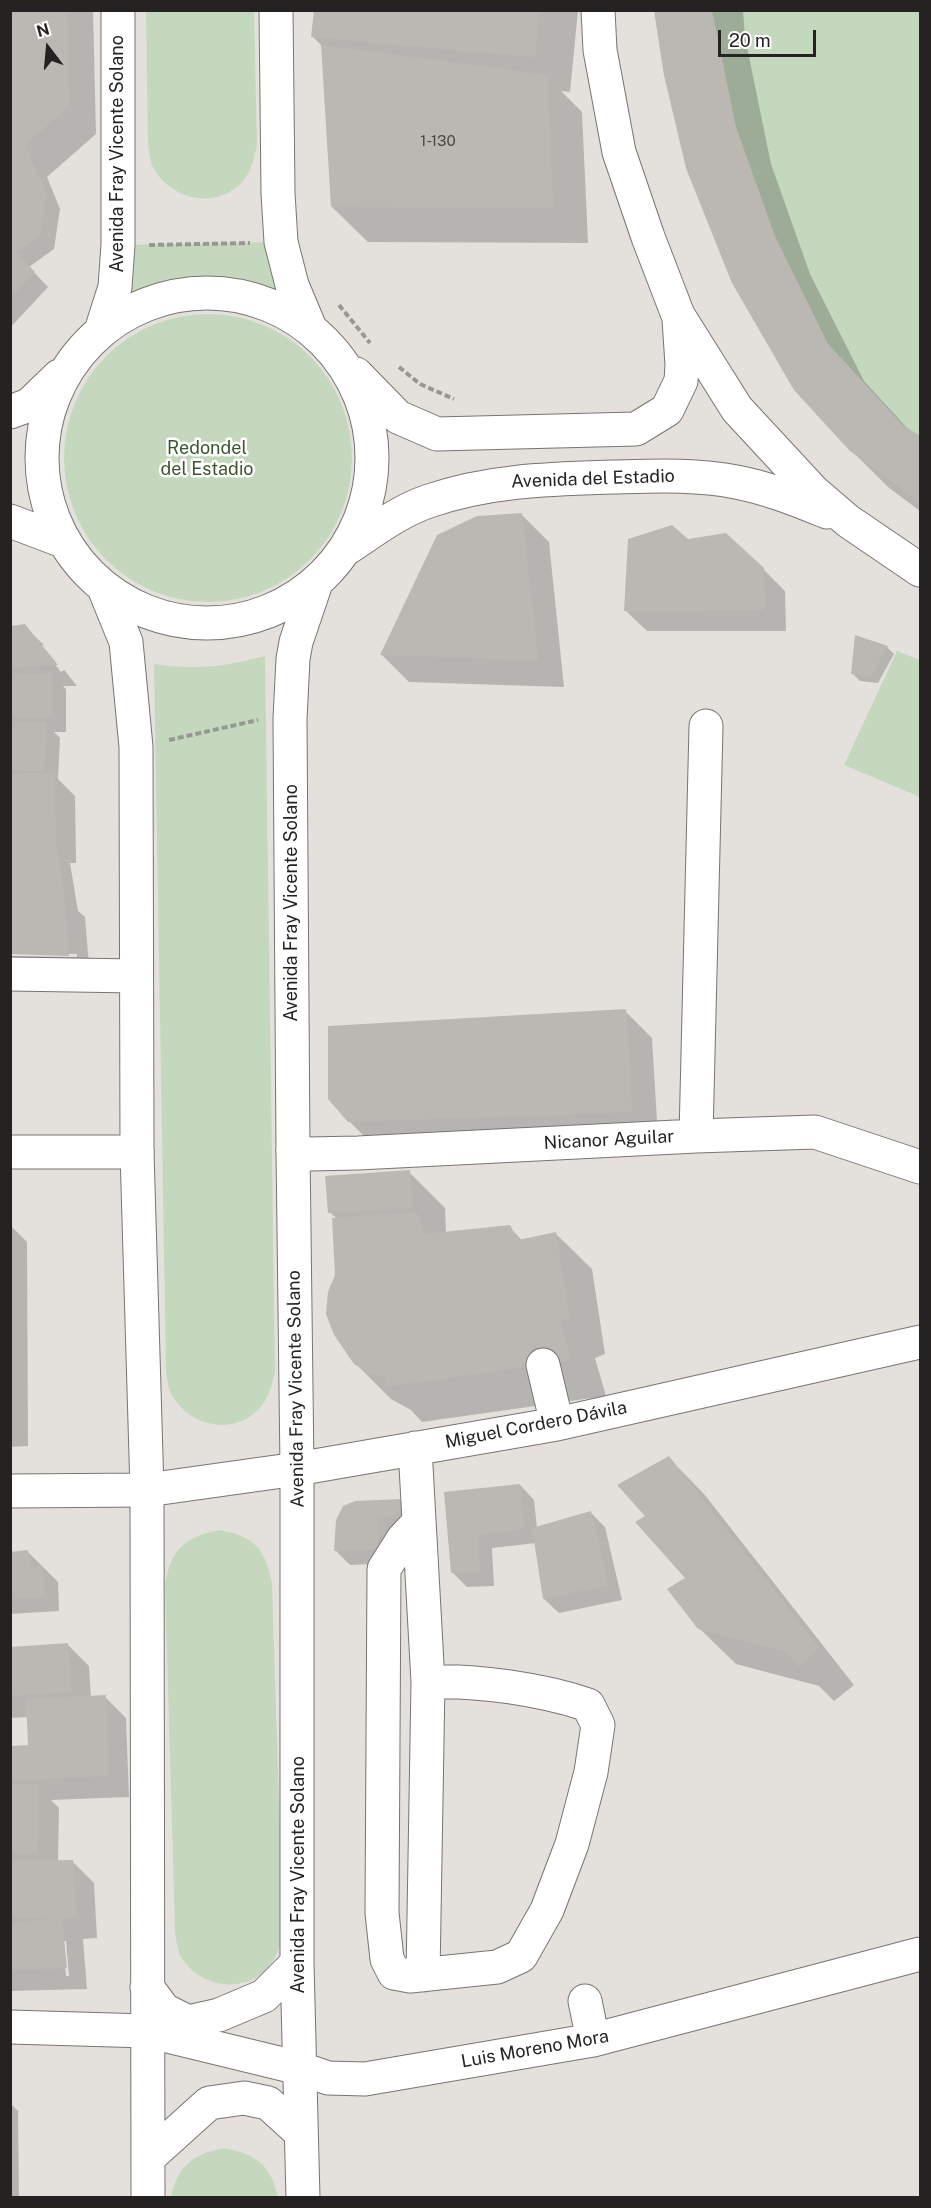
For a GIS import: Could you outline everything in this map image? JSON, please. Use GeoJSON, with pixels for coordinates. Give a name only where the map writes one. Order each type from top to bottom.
{"type":"FeatureCollection","features":[{"type":"Feature","properties":{"kind":"main road","name":"Avenida Fray Vicente Solano"},"geometry":{"type":"LineString","coordinates":[[101,331],[115,286],[118,245],[118,10]]}},
{"type":"Feature","properties":{"kind":"main road"},"geometry":{"type":"LineString","coordinates":[[276,10],[278,193],[281,242],[292,285],[310,328]]}},
{"type":"Feature","properties":{"kind":"main road","name":"Avenida del Estadio"},"geometry":{"type":"LineString","coordinates":[[597,10],[600,50],[619,152],[678,315],[737,409],[813,491],[848,521],[921,570]]}},
{"type":"Feature","properties":{"kind":"main road"},"geometry":{"type":"LineString","coordinates":[[10,412],[28,405],[71,364],[101,331],[140,307],[183,295],[228,294],[272,305],[310,328],[341,360],[364,404],[373,453],[367,503],[346,549],[316,583],[277,608],[233,621],[188,622],[143,611],[104,588],[81,566],[63,541],[45,497],[41,450],[50,402],[71,364]]}},
{"type":"Feature","properties":{"kind":"main road","name":"Avenida del Estadio"},"geometry":{"type":"LineString","coordinates":[[341,360],[398,417],[437,434],[636,429],[667,410],[681,381],[678,315]]}},
{"type":"Feature","properties":{"kind":"main road","name":"Avenida del Estadio"},"geometry":{"type":"LineString","coordinates":[[346,549],[388,522],[427,501],[507,482],[531,479],[672,475],[735,481],[783,494],[848,521]]}},
{"type":"Feature","properties":{"kind":"main road"},"geometry":{"type":"LineString","coordinates":[[10,521],[63,541]]}},
{"type":"Feature","properties":{"kind":"main road","name":"Avenida Fray Vicente Solano"},"geometry":{"type":"LineString","coordinates":[[303,2198],[297,1964],[297,1469],[292,1150],[290,719],[296,642],[316,583]]}},
{"type":"Feature","properties":{"kind":"main road"},"geometry":{"type":"LineString","coordinates":[[104,588],[126,642],[136,747],[137,1152],[147,1490],[148,2198]]}},
{"type":"Feature","properties":{"kind":"main road"},"geometry":{"type":"LineString","coordinates":[[696,1136],[706,726]]}},
{"type":"Feature","properties":{"kind":"main road"},"geometry":{"type":"LineString","coordinates":[[10,974],[136,976]]}},
{"type":"Feature","properties":{"kind":"main road","name":"Nicanor Aguilar"},"geometry":{"type":"LineString","coordinates":[[292,1150],[309,1154],[358,1153],[815,1132],[921,1167]]}},
{"type":"Feature","properties":{"kind":"main road"},"geometry":{"type":"LineString","coordinates":[[10,1152],[137,1152]]}},
{"type":"Feature","properties":{"kind":"main road","name":"Miguel Cordero Dávila"},"geometry":{"type":"LineString","coordinates":[[10,1491],[147,1490],[297,1469],[557,1424],[921,1342]]}},
{"type":"Feature","properties":{"kind":"main road"},"geometry":{"type":"LineString","coordinates":[[543,1365],[557,1424]]}},
{"type":"Feature","properties":{"kind":"main road"},"geometry":{"type":"LineString","coordinates":[[415,1448],[428,1682],[423,1975]]}},
{"type":"Feature","properties":{"kind":"main road"},"geometry":{"type":"LineString","coordinates":[[419,1522],[402,1539],[384,1569],[382,1913],[387,1959],[394,1973],[410,1976],[497,1967],[521,1956],[547,1910],[572,1844],[591,1772],[598,1725],[588,1705],[563,1696],[451,1681],[428,1682]]}},
{"type":"Feature","properties":{"kind":"main road","name":"Luis Moreno Mora"},"geometry":{"type":"LineString","coordinates":[[10,2027],[147,2031],[299,2068],[328,2078],[365,2079],[592,2040],[921,1954]]}},
{"type":"Feature","properties":{"kind":"main road"},"geometry":{"type":"LineString","coordinates":[[147,1987],[164,2010],[188,2022],[219,2015],[264,1996],[297,1964]]}},
{"type":"Feature","properties":{"kind":"main road"},"geometry":{"type":"LineString","coordinates":[[585,2001],[592,2040]]}},
{"type":"Feature","properties":{"kind":"main road"},"geometry":{"type":"LineString","coordinates":[[148,2158],[209,2103],[243,2098],[268,2103],[300,2132]]}},
{"type":"Feature","properties":{"kind":"path"},"geometry":{"type":"LineString","coordinates":[[118,245],[281,242]]}},
{"type":"Feature","properties":{"kind":"path"},"geometry":{"type":"LineString","coordinates":[[338,304],[372,346]]}},
{"type":"Feature","properties":{"kind":"path"},"geometry":{"type":"LineString","coordinates":[[396,365],[420,384],[461,402]]}},
{"type":"Feature","properties":{"kind":"path"},"geometry":{"type":"LineString","coordinates":[[136,747],[265,718],[290,719]]}},
{"type":"Feature","properties":{"kind":"green space"},"geometry":{"type":"Polygon","coordinates":[[[146,11],[254,11],[257,145],[252,166],[247,175],[241,183],[219,196],[207,198],[182,194],[171,188],[153,167],[148,146],[146,11]]]}},
{"type":"Feature","properties":{"kind":"green space"},"geometry":{"type":"Polygon","coordinates":[[[654,11],[920,11],[920,503],[850,451],[794,390],[732,283],[686,168],[664,75],[654,11]]]}},
{"type":"Feature","properties":{"kind":"green space"},"geometry":{"type":"Polygon","coordinates":[[[281,242],[310,328],[271,305],[228,294],[183,295],[140,307],[101,331],[118,245],[281,242]]]}},
{"type":"Feature","properties":{"kind":"green space","name":"Redondel del Estadio"},"geometry":{"type":"Polygon","coordinates":[[[208,314],[236,317],[263,325],[288,338],[310,356],[328,378],[341,403],[349,430],[352,458],[349,486],[341,513],[328,538],[310,560],[288,578],[263,591],[236,599],[208,602],[180,599],[153,591],[128,578],[106,560],[88,538],[75,513],[67,486],[64,458],[67,430],[75,403],[88,378],[106,356],[128,338],[153,325],[180,317],[208,314]]]}},
{"type":"Feature","properties":{"kind":"green space"},"geometry":{"type":"Polygon","coordinates":[[[897,651],[920,660],[920,797],[844,765],[897,651]]]}},
{"type":"Feature","properties":{"kind":"green space"},"geometry":{"type":"Polygon","coordinates":[[[265,656],[275,1372],[267,1397],[258,1410],[248,1418],[224,1425],[200,1420],[180,1406],[171,1393],[166,1372],[154,664],[184,667],[210,666],[265,656]]]}},
{"type":"Feature","properties":{"kind":"green space"},"geometry":{"type":"Polygon","coordinates":[[[219,1530],[241,1536],[256,1546],[266,1561],[272,1583],[283,1932],[270,1966],[256,1978],[244,1983],[232,1984],[220,1984],[197,1974],[180,1955],[176,1941],[165,1583],[171,1561],[182,1546],[197,1536],[219,1530]]]}},
{"type":"Feature","properties":{"kind":"green space"},"geometry":{"type":"Polygon","coordinates":[[[224,2148],[245,2154],[260,2163],[271,2177],[278,2197],[171,2197],[178,2177],[188,2163],[204,2154],[224,2148]]]}},
{"type":"Feature","properties":{"kind":"building"},"geometry":{"type":"Polygon","coordinates":[[[10,10],[67,10],[69,106],[25,145],[46,193],[40,235],[16,252],[35,272],[10,298],[10,10]]]}},
{"type":"Feature","properties":{"kind":"building"},"geometry":{"type":"Polygon","coordinates":[[[314,10],[539,10],[535,57],[311,37],[314,10]]]}},
{"type":"Feature","properties":{"kind":"building"},"geometry":{"type":"Polygon","coordinates":[[[654,10],[712,10],[736,127],[775,236],[828,344],[903,425],[920,436],[920,503],[850,451],[794,390],[732,283],[686,168],[664,75],[654,10]]]}},
{"type":"Feature","properties":{"kind":"building"},"geometry":{"type":"Polygon","coordinates":[[[321,45],[547,75],[553,208],[331,207],[321,45]]]}},
{"type":"Feature","properties":{"kind":"building"},"geometry":{"type":"Polygon","coordinates":[[[522,513],[538,660],[380,655],[437,535],[477,516],[522,513]]]}},
{"type":"Feature","properties":{"kind":"building"},"geometry":{"type":"Polygon","coordinates":[[[672,525],[688,539],[726,533],[764,568],[765,610],[624,611],[628,539],[672,525]]]}},
{"type":"Feature","properties":{"kind":"building"},"geometry":{"type":"Polygon","coordinates":[[[25,624],[58,665],[10,667],[10,626],[25,624]]]}},
{"type":"Feature","properties":{"kind":"building"},"geometry":{"type":"Polygon","coordinates":[[[855,635],[888,646],[870,677],[851,674],[855,635]]]}},
{"type":"Feature","properties":{"kind":"building"},"geometry":{"type":"Polygon","coordinates":[[[10,673],[52,673],[52,718],[10,718],[10,673]]]}},
{"type":"Feature","properties":{"kind":"building"},"geometry":{"type":"Polygon","coordinates":[[[10,721],[46,722],[44,771],[10,770],[10,721]]]}},
{"type":"Feature","properties":{"kind":"building"},"geometry":{"type":"Polygon","coordinates":[[[10,773],[54,773],[56,843],[64,894],[69,956],[10,954],[10,773]]]}},
{"type":"Feature","properties":{"kind":"building"},"geometry":{"type":"Polygon","coordinates":[[[626,1009],[632,1112],[348,1122],[328,1099],[328,1026],[626,1009]]]}},
{"type":"Feature","properties":{"kind":"building"},"geometry":{"type":"Polygon","coordinates":[[[410,1170],[412,1207],[328,1213],[325,1176],[410,1170]]]}},
{"type":"Feature","properties":{"kind":"building"},"geometry":{"type":"Polygon","coordinates":[[[417,1213],[424,1234],[510,1225],[518,1240],[556,1232],[570,1319],[560,1322],[571,1360],[385,1387],[385,1377],[370,1374],[354,1364],[334,1335],[326,1314],[328,1292],[335,1275],[332,1218],[417,1213]]]}},
{"type":"Feature","properties":{"kind":"building"},"geometry":{"type":"Polygon","coordinates":[[[669,1456],[819,1648],[798,1667],[787,1652],[698,1629],[667,1589],[685,1578],[635,1522],[645,1516],[617,1485],[669,1456]]]}},
{"type":"Feature","properties":{"kind":"building"},"geometry":{"type":"Polygon","coordinates":[[[520,1484],[524,1529],[478,1534],[480,1572],[451,1573],[444,1492],[520,1484]]]}},
{"type":"Feature","properties":{"kind":"building"},"geometry":{"type":"Polygon","coordinates":[[[400,1499],[400,1514],[378,1519],[378,1549],[334,1551],[336,1520],[343,1506],[355,1501],[400,1499]]]}},
{"type":"Feature","properties":{"kind":"building"},"geometry":{"type":"Polygon","coordinates":[[[591,1511],[608,1585],[543,1599],[532,1528],[591,1511]]]}},
{"type":"Feature","properties":{"kind":"building"},"geometry":{"type":"Polygon","coordinates":[[[28,1550],[29,1567],[43,1566],[45,1597],[10,1599],[10,1552],[28,1550]]]}},
{"type":"Feature","properties":{"kind":"building"},"geometry":{"type":"Polygon","coordinates":[[[68,1643],[71,1692],[10,1696],[10,1647],[68,1643]]]}},
{"type":"Feature","properties":{"kind":"building"},"geometry":{"type":"Polygon","coordinates":[[[106,1695],[108,1776],[10,1780],[10,1746],[28,1745],[26,1699],[106,1695]]]}},
{"type":"Feature","properties":{"kind":"building"},"geometry":{"type":"Polygon","coordinates":[[[10,1784],[38,1785],[37,1854],[10,1854],[10,1784]]]}},
{"type":"Feature","properties":{"kind":"building"},"geometry":{"type":"Polygon","coordinates":[[[73,1860],[76,1918],[62,1918],[67,1968],[10,1970],[10,1923],[59,1918],[10,1918],[10,1861],[73,1860]]]}}]}
